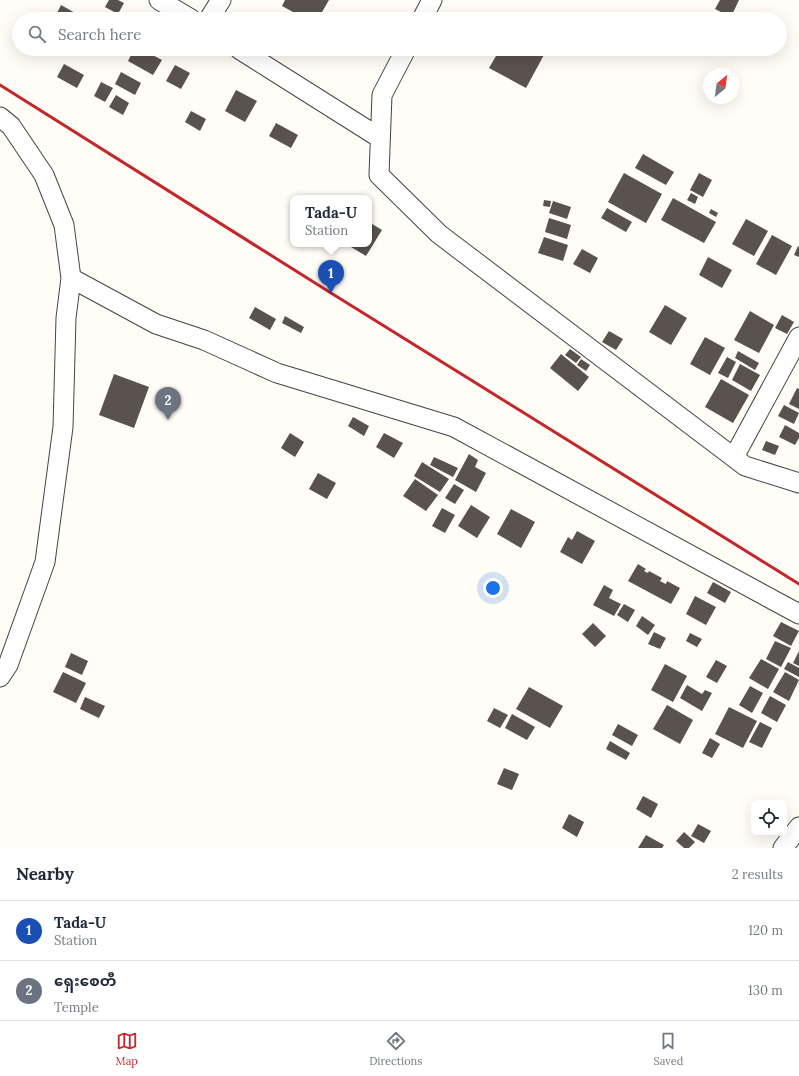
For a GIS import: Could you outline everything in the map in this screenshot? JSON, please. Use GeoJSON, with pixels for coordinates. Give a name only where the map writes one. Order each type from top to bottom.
{"type":"FeatureCollection","features":[{"type":"Feature","properties":{"kind":"street"},"geometry":{"type":"LineString","coordinates":[[159,0],[179,12]]}},
{"type":"Feature","properties":{"kind":"street"},"geometry":{"type":"LineString","coordinates":[[213,12],[221,0]]}},
{"type":"Feature","properties":{"kind":"street"},"geometry":{"type":"LineString","coordinates":[[426,12],[432,0]]}},
{"type":"Feature","properties":{"kind":"street"},"geometry":{"type":"LineString","coordinates":[[250,56],[380,138]]}},
{"type":"Feature","properties":{"kind":"street"},"geometry":{"type":"LineString","coordinates":[[402,56],[382,95],[379,175],[439,234],[745,466],[799,483]]}},
{"type":"Feature","properties":{"kind":"street"},"geometry":{"type":"LineString","coordinates":[[0,117],[11,126],[44,175],[64,226],[71,278],[66,318],[62,427],[44,562],[8,665],[0,677]]}},
{"type":"Feature","properties":{"kind":"street"},"geometry":{"type":"LineString","coordinates":[[71,278],[156,324],[204,340],[277,373],[454,427],[799,614]]}},
{"type":"Feature","properties":{"kind":"street"},"geometry":{"type":"LineString","coordinates":[[734,457],[799,337]]}},
{"type":"Feature","properties":{"kind":"street"},"geometry":{"type":"LineString","coordinates":[[783,848],[799,827]]}},
{"type":"Feature","properties":{"kind":"building"},"geometry":{"type":"Polygon","coordinates":[[[109,0],[118,0],[124,3],[119,12],[114,12],[105,7],[109,0]]]}},
{"type":"Feature","properties":{"kind":"building"},"geometry":{"type":"Polygon","coordinates":[[[285,0],[329,0],[322,12],[293,12],[282,6],[285,0]]]}},
{"type":"Feature","properties":{"kind":"building"},"geometry":{"type":"Polygon","coordinates":[[[720,0],[739,0],[733,12],[721,12],[715,9],[720,0]]]}},
{"type":"Feature","properties":{"kind":"building"},"geometry":{"type":"Polygon","coordinates":[[[61,5],[74,12],[58,12],[61,5]]]}},
{"type":"Feature","properties":{"kind":"building"},"geometry":{"type":"Polygon","coordinates":[[[130,56],[154,56],[162,60],[153,75],[128,61],[130,56]]]}},
{"type":"Feature","properties":{"kind":"building"},"geometry":{"type":"Polygon","coordinates":[[[496,56],[543,56],[526,88],[489,68],[496,56]]]}},
{"type":"Feature","properties":{"kind":"building"},"geometry":{"type":"Polygon","coordinates":[[[64,64],[84,75],[77,88],[57,77],[64,64]]]}},
{"type":"Feature","properties":{"kind":"building"},"geometry":{"type":"Polygon","coordinates":[[[175,65],[190,73],[181,89],[166,81],[175,65]]]}},
{"type":"Feature","properties":{"kind":"building"},"geometry":{"type":"Polygon","coordinates":[[[121,72],[141,83],[135,95],[115,84],[121,72]]]}},
{"type":"Feature","properties":{"kind":"building"},"geometry":{"type":"Polygon","coordinates":[[[101,82],[113,88],[105,102],[94,96],[101,82]]]}},
{"type":"Feature","properties":{"kind":"building"},"geometry":{"type":"Polygon","coordinates":[[[236,90],[257,101],[245,122],[225,111],[236,90]]]}},
{"type":"Feature","properties":{"kind":"building"},"geometry":{"type":"Polygon","coordinates":[[[116,95],[129,103],[123,115],[109,107],[116,95]]]}},
{"type":"Feature","properties":{"kind":"building"},"geometry":{"type":"Polygon","coordinates":[[[191,111],[206,119],[200,131],[185,122],[191,111]]]}},
{"type":"Feature","properties":{"kind":"building"},"geometry":{"type":"Polygon","coordinates":[[[276,123],[298,135],[291,148],[269,136],[276,123]]]}},
{"type":"Feature","properties":{"kind":"building"},"geometry":{"type":"Polygon","coordinates":[[[643,154],[674,172],[666,185],[635,168],[643,154]]]}},
{"type":"Feature","properties":{"kind":"building"},"geometry":{"type":"Polygon","coordinates":[[[624,173],[662,194],[646,223],[608,202],[624,173]]]}},
{"type":"Feature","properties":{"kind":"building"},"geometry":{"type":"Polygon","coordinates":[[[699,173],[712,180],[703,197],[690,190],[699,173]]]}},
{"type":"Feature","properties":{"kind":"building"},"geometry":{"type":"Polygon","coordinates":[[[691,193],[698,197],[695,204],[687,200],[691,193]]]}},
{"type":"Feature","properties":{"kind":"building"},"geometry":{"type":"Polygon","coordinates":[[[673,198],[716,222],[704,243],[661,220],[673,198]]]}},
{"type":"Feature","properties":{"kind":"building"},"geometry":{"type":"Polygon","coordinates":[[[544,200],[551,201],[550,207],[543,206],[544,200]]]}},
{"type":"Feature","properties":{"kind":"building"},"geometry":{"type":"Polygon","coordinates":[[[553,201],[571,207],[567,219],[549,213],[553,201]]]}},
{"type":"Feature","properties":{"kind":"building"},"geometry":{"type":"Polygon","coordinates":[[[607,208],[632,222],[626,232],[601,218],[607,208]]]}},
{"type":"Feature","properties":{"kind":"building"},"geometry":{"type":"Polygon","coordinates":[[[711,209],[718,213],[716,217],[709,213],[711,209]]]}},
{"type":"Feature","properties":{"kind":"building"},"geometry":{"type":"Polygon","coordinates":[[[549,218],[571,225],[567,239],[545,232],[549,218]]]}},
{"type":"Feature","properties":{"kind":"building"},"geometry":{"type":"Polygon","coordinates":[[[746,219],[768,231],[754,256],[732,244],[746,219]]]}},
{"type":"Feature","properties":{"kind":"building"},"geometry":{"type":"Polygon","coordinates":[[[372,224],[382,230],[372,246],[372,224]]]}},
{"type":"Feature","properties":{"kind":"building"},"geometry":{"type":"Polygon","coordinates":[[[772,235],[792,246],[776,275],[756,264],[772,235]]]}},
{"type":"Feature","properties":{"kind":"building"},"geometry":{"type":"Polygon","coordinates":[[[544,237],[568,245],[563,261],[538,253],[544,237]]]}},
{"type":"Feature","properties":{"kind":"building"},"geometry":{"type":"Polygon","coordinates":[[[798,246],[799,247],[799,257],[794,255],[798,246]]]}},
{"type":"Feature","properties":{"kind":"building"},"geometry":{"type":"Polygon","coordinates":[[[351,247],[372,247],[366,256],[351,247]]]}},
{"type":"Feature","properties":{"kind":"building"},"geometry":{"type":"Polygon","coordinates":[[[582,249],[598,258],[590,273],[573,264],[582,249]]]}},
{"type":"Feature","properties":{"kind":"building"},"geometry":{"type":"Polygon","coordinates":[[[708,257],[732,270],[722,288],[699,275],[708,257]]]}},
{"type":"Feature","properties":{"kind":"building"},"geometry":{"type":"Polygon","coordinates":[[[665,305],[687,318],[671,345],[649,332],[665,305]]]}},
{"type":"Feature","properties":{"kind":"building"},"geometry":{"type":"Polygon","coordinates":[[[255,307],[276,319],[270,330],[249,318],[255,307]]]}},
{"type":"Feature","properties":{"kind":"building"},"geometry":{"type":"Polygon","coordinates":[[[750,311],[774,325],[759,353],[734,340],[750,311]]]}},
{"type":"Feature","properties":{"kind":"building"},"geometry":{"type":"Polygon","coordinates":[[[782,315],[794,322],[787,334],[775,328],[782,315]]]}},
{"type":"Feature","properties":{"kind":"building"},"geometry":{"type":"Polygon","coordinates":[[[285,316],[304,327],[301,333],[282,323],[285,316]]]}},
{"type":"Feature","properties":{"kind":"building"},"geometry":{"type":"Polygon","coordinates":[[[609,331],[623,339],[616,350],[602,342],[609,331]]]}},
{"type":"Feature","properties":{"kind":"building"},"geometry":{"type":"Polygon","coordinates":[[[705,337],[725,348],[710,375],[690,364],[705,337]]]}},
{"type":"Feature","properties":{"kind":"building"},"geometry":{"type":"Polygon","coordinates":[[[570,349],[581,357],[576,363],[565,355],[570,349]]]}},
{"type":"Feature","properties":{"kind":"building"},"geometry":{"type":"Polygon","coordinates":[[[738,351],[759,363],[755,370],[735,358],[738,351]]]}},
{"type":"Feature","properties":{"kind":"building"},"geometry":{"type":"Polygon","coordinates":[[[561,354],[589,377],[578,391],[550,368],[561,354]]]}},
{"type":"Feature","properties":{"kind":"building"},"geometry":{"type":"Polygon","coordinates":[[[727,357],[736,362],[728,378],[718,373],[727,357]]]}},
{"type":"Feature","properties":{"kind":"building"},"geometry":{"type":"Polygon","coordinates":[[[581,359],[590,365],[586,371],[577,365],[581,359]]]}},
{"type":"Feature","properties":{"kind":"building"},"geometry":{"type":"Polygon","coordinates":[[[740,364],[760,375],[751,391],[732,380],[740,364]]]}},
{"type":"Feature","properties":{"kind":"building"},"geometry":{"type":"Polygon","coordinates":[[[114,374],[149,387],[134,428],[99,415],[114,374]]]}},
{"type":"Feature","properties":{"kind":"building"},"geometry":{"type":"Polygon","coordinates":[[[721,379],[749,395],[733,423],[705,407],[721,379]]]}},
{"type":"Feature","properties":{"kind":"building"},"geometry":{"type":"Polygon","coordinates":[[[797,388],[799,389],[799,409],[789,404],[797,388]]]}},
{"type":"Feature","properties":{"kind":"building"},"geometry":{"type":"Polygon","coordinates":[[[784,405],[799,413],[794,424],[778,416],[784,405]]]}},
{"type":"Feature","properties":{"kind":"building"},"geometry":{"type":"Polygon","coordinates":[[[353,417],[369,426],[364,436],[348,426],[353,417]]]}},
{"type":"Feature","properties":{"kind":"building"},"geometry":{"type":"Polygon","coordinates":[[[785,425],[799,433],[799,438],[795,445],[779,437],[785,425]]]}},
{"type":"Feature","properties":{"kind":"building"},"geometry":{"type":"Polygon","coordinates":[[[290,433],[304,442],[295,457],[281,448],[290,433]]]}},
{"type":"Feature","properties":{"kind":"building"},"geometry":{"type":"Polygon","coordinates":[[[384,433],[403,443],[394,458],[376,447],[384,433]]]}},
{"type":"Feature","properties":{"kind":"building"},"geometry":{"type":"Polygon","coordinates":[[[766,441],[779,446],[775,455],[762,450],[766,441]]]}},
{"type":"Feature","properties":{"kind":"building"},"geometry":{"type":"Polygon","coordinates":[[[469,454],[478,460],[475,467],[486,473],[476,492],[455,480],[469,454]]]}},
{"type":"Feature","properties":{"kind":"building"},"geometry":{"type":"Polygon","coordinates":[[[434,457],[458,468],[453,477],[430,465],[434,457]]]}},
{"type":"Feature","properties":{"kind":"building"},"geometry":{"type":"Polygon","coordinates":[[[422,462],[449,479],[440,492],[414,476],[422,462]]]}},
{"type":"Feature","properties":{"kind":"building"},"geometry":{"type":"Polygon","coordinates":[[[318,473],[336,483],[327,499],[309,489],[318,473]]]}},
{"type":"Feature","properties":{"kind":"building"},"geometry":{"type":"Polygon","coordinates":[[[415,479],[438,495],[426,511],[403,496],[415,479]]]}},
{"type":"Feature","properties":{"kind":"building"},"geometry":{"type":"Polygon","coordinates":[[[454,484],[464,490],[455,504],[445,498],[454,484]]]}},
{"type":"Feature","properties":{"kind":"building"},"geometry":{"type":"Polygon","coordinates":[[[471,505],[490,517],[477,538],[458,526],[471,505]]]}},
{"type":"Feature","properties":{"kind":"building"},"geometry":{"type":"Polygon","coordinates":[[[442,508],[455,515],[445,533],[432,526],[442,508]]]}},
{"type":"Feature","properties":{"kind":"building"},"geometry":{"type":"Polygon","coordinates":[[[511,509],[535,522],[521,548],[497,534],[511,509]]]}},
{"type":"Feature","properties":{"kind":"building"},"geometry":{"type":"Polygon","coordinates":[[[577,531],[595,541],[582,564],[560,552],[568,537],[572,540],[577,531]]]}},
{"type":"Feature","properties":{"kind":"building"},"geometry":{"type":"Polygon","coordinates":[[[638,564],[646,569],[644,571],[648,573],[649,571],[662,578],[660,581],[666,584],[667,581],[680,588],[671,604],[628,581],[638,564]]]}},
{"type":"Feature","properties":{"kind":"building"},"geometry":{"type":"Polygon","coordinates":[[[713,582],[731,592],[725,603],[707,593],[713,582]]]}},
{"type":"Feature","properties":{"kind":"building"},"geometry":{"type":"Polygon","coordinates":[[[604,585],[613,590],[609,598],[621,604],[614,616],[593,605],[604,585]]]}},
{"type":"Feature","properties":{"kind":"building"},"geometry":{"type":"Polygon","coordinates":[[[695,596],[716,607],[706,625],[686,614],[695,596]]]}},
{"type":"Feature","properties":{"kind":"building"},"geometry":{"type":"Polygon","coordinates":[[[624,604],[635,610],[628,622],[617,615],[624,604]]]}},
{"type":"Feature","properties":{"kind":"building"},"geometry":{"type":"Polygon","coordinates":[[[642,616],[655,625],[648,635],[636,626],[642,616]]]}},
{"type":"Feature","properties":{"kind":"building"},"geometry":{"type":"Polygon","coordinates":[[[781,622],[799,631],[791,646],[773,636],[781,622]]]}},
{"type":"Feature","properties":{"kind":"building"},"geometry":{"type":"Polygon","coordinates":[[[593,623],[606,636],[595,647],[582,634],[593,623]]]}},
{"type":"Feature","properties":{"kind":"building"},"geometry":{"type":"Polygon","coordinates":[[[654,632],[666,638],[660,649],[648,644],[654,632]]]}},
{"type":"Feature","properties":{"kind":"building"},"geometry":{"type":"Polygon","coordinates":[[[690,633],[702,639],[697,647],[686,641],[690,633]]]}},
{"type":"Feature","properties":{"kind":"building"},"geometry":{"type":"Polygon","coordinates":[[[775,641],[791,648],[781,667],[766,659],[775,641]]]}},
{"type":"Feature","properties":{"kind":"building"},"geometry":{"type":"Polygon","coordinates":[[[799,651],[799,666],[793,663],[799,651]]]}},
{"type":"Feature","properties":{"kind":"building"},"geometry":{"type":"Polygon","coordinates":[[[71,653],[88,661],[82,675],[65,667],[71,653]]]}},
{"type":"Feature","properties":{"kind":"building"},"geometry":{"type":"Polygon","coordinates":[[[761,659],[779,669],[768,689],[749,678],[761,659]]]}},
{"type":"Feature","properties":{"kind":"building"},"geometry":{"type":"Polygon","coordinates":[[[716,660],[727,666],[717,683],[706,677],[716,660]]]}},
{"type":"Feature","properties":{"kind":"building"},"geometry":{"type":"Polygon","coordinates":[[[788,662],[799,668],[799,677],[784,669],[788,662]]]}},
{"type":"Feature","properties":{"kind":"building"},"geometry":{"type":"Polygon","coordinates":[[[665,664],[687,676],[673,702],[651,690],[665,664]]]}},
{"type":"Feature","properties":{"kind":"building"},"geometry":{"type":"Polygon","coordinates":[[[63,672],[86,683],[76,703],[53,692],[63,672]]]}},
{"type":"Feature","properties":{"kind":"building"},"geometry":{"type":"Polygon","coordinates":[[[785,672],[799,680],[789,701],[773,692],[785,672]]]}},
{"type":"Feature","properties":{"kind":"building"},"geometry":{"type":"Polygon","coordinates":[[[687,685],[702,694],[705,690],[712,693],[702,711],[680,698],[687,685]]]}},
{"type":"Feature","properties":{"kind":"building"},"geometry":{"type":"Polygon","coordinates":[[[750,686],[763,693],[752,713],[739,705],[750,686]]]}},
{"type":"Feature","properties":{"kind":"building"},"geometry":{"type":"Polygon","coordinates":[[[529,687],[563,706],[550,728],[516,709],[529,687]]]}},
{"type":"Feature","properties":{"kind":"building"},"geometry":{"type":"Polygon","coordinates":[[[770,696],[786,705],[777,722],[761,713],[770,696]]]}},
{"type":"Feature","properties":{"kind":"building"},"geometry":{"type":"Polygon","coordinates":[[[85,697],[105,706],[99,718],[80,709],[85,697]]]}},
{"type":"Feature","properties":{"kind":"building"},"geometry":{"type":"Polygon","coordinates":[[[667,705],[693,720],[680,744],[653,729],[667,705]]]}},
{"type":"Feature","properties":{"kind":"building"},"geometry":{"type":"Polygon","coordinates":[[[729,707],[757,721],[743,748],[715,734],[729,707]]]}},
{"type":"Feature","properties":{"kind":"building"},"geometry":{"type":"Polygon","coordinates":[[[494,708],[508,715],[500,728],[487,721],[494,708]]]}},
{"type":"Feature","properties":{"kind":"building"},"geometry":{"type":"Polygon","coordinates":[[[512,714],[535,727],[527,740],[505,728],[512,714]]]}},
{"type":"Feature","properties":{"kind":"building"},"geometry":{"type":"Polygon","coordinates":[[[760,722],[772,728],[762,748],[749,742],[760,722]]]}},
{"type":"Feature","properties":{"kind":"building"},"geometry":{"type":"Polygon","coordinates":[[[618,724],[638,735],[632,746],[612,735],[618,724]]]}},
{"type":"Feature","properties":{"kind":"building"},"geometry":{"type":"Polygon","coordinates":[[[710,738],[720,744],[712,758],[702,753],[710,738]]]}},
{"type":"Feature","properties":{"kind":"building"},"geometry":{"type":"Polygon","coordinates":[[[610,741],[630,753],[626,760],[606,749],[610,741]]]}},
{"type":"Feature","properties":{"kind":"building"},"geometry":{"type":"Polygon","coordinates":[[[504,768],[519,774],[512,790],[497,784],[504,768]]]}},
{"type":"Feature","properties":{"kind":"building"},"geometry":{"type":"Polygon","coordinates":[[[643,796],[658,804],[651,818],[636,809],[643,796]]]}},
{"type":"Feature","properties":{"kind":"building"},"geometry":{"type":"Polygon","coordinates":[[[569,814],[584,822],[577,837],[562,828],[569,814]]]}},
{"type":"Feature","properties":{"kind":"building"},"geometry":{"type":"Polygon","coordinates":[[[698,824],[711,831],[704,843],[691,836],[698,824]]]}},
{"type":"Feature","properties":{"kind":"building"},"geometry":{"type":"Polygon","coordinates":[[[684,832],[695,842],[689,848],[684,848],[676,841],[684,832]]]}},
{"type":"Feature","properties":{"kind":"building"},"geometry":{"type":"Polygon","coordinates":[[[646,835],[664,845],[662,848],[638,848],[646,835]]]}},
{"type":"Feature","properties":{"kind":"railway"},"geometry":{"type":"LineString","coordinates":[[0,85],[799,584]]}},
{"type":"Feature","properties":{"kind":"place","name":"Tada-U"},"geometry":{"type":"Point","coordinates":[331,293]}},
{"type":"Feature","properties":{"kind":"place","name":"ရှေးစေတီ"},"geometry":{"type":"Point","coordinates":[168,420]}}]}
